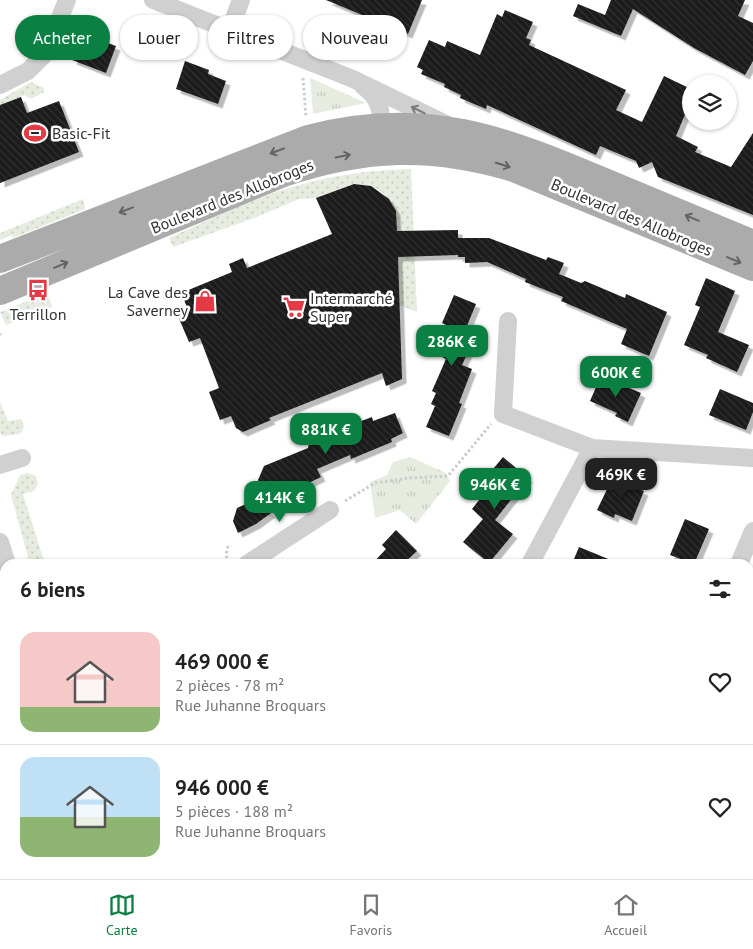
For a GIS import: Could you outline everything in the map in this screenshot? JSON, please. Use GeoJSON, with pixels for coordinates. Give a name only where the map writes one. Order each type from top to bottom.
{"type":"FeatureCollection","features":[{"type":"Feature","properties":{"kind":"main road","name":"Boulevard des Allobroges"},"geometry":{"type":"LineString","coordinates":[[0,259],[308,139],[333,132],[381,126],[417,126],[462,132],[508,143],[753,244]]}},
{"type":"Feature","properties":{"kind":"main road","name":"Boulevard des Allobroges"},"geometry":{"type":"LineString","coordinates":[[0,291],[283,173],[317,162],[378,151],[434,151],[487,160],[514,168],[753,267]]}},
{"type":"Feature","properties":{"kind":"street"},"geometry":{"type":"LineString","coordinates":[[0,85],[28,71],[46,53],[56,33],[67,0]]}},
{"type":"Feature","properties":{"kind":"street"},"geometry":{"type":"LineString","coordinates":[[153,0],[208,21]]}},
{"type":"Feature","properties":{"kind":"street"},"geometry":{"type":"LineString","coordinates":[[235,15],[241,0]]}},
{"type":"Feature","properties":{"kind":"street"},"geometry":{"type":"LineString","coordinates":[[293,55],[353,79],[462,132]]}},
{"type":"Feature","properties":{"kind":"street"},"geometry":{"type":"LineString","coordinates":[[353,79],[369,91],[378,101],[382,113],[381,126]]}},
{"type":"Feature","properties":{"kind":"street"},"geometry":{"type":"LineString","coordinates":[[508,321],[503,414],[592,448],[753,458]]}},
{"type":"Feature","properties":{"kind":"street"},"geometry":{"type":"LineString","coordinates":[[533,559],[592,448]]}},
{"type":"Feature","properties":{"kind":"street"},"geometry":{"type":"LineString","coordinates":[[0,465],[22,458]]}},
{"type":"Feature","properties":{"kind":"street"},"geometry":{"type":"LineString","coordinates":[[255,559],[330,510]]}},
{"type":"Feature","properties":{"kind":"street"},"geometry":{"type":"LineString","coordinates":[[741,559],[753,530]]}},
{"type":"Feature","properties":{"kind":"street"},"geometry":{"type":"LineString","coordinates":[[0,542],[5,559]]}},
{"type":"Feature","properties":{"kind":"path"},"geometry":{"type":"LineString","coordinates":[[301,58],[308,139]]}},
{"type":"Feature","properties":{"kind":"path"},"geometry":{"type":"LineString","coordinates":[[330,510],[375,483],[409,478],[448,476],[486,428],[503,414]]}},
{"type":"Feature","properties":{"kind":"path"},"geometry":{"type":"LineString","coordinates":[[227,559],[226,555],[228,546]]}},
{"type":"Feature","properties":{"kind":"green space"},"geometry":{"type":"Polygon","coordinates":[[[310,78],[366,103],[313,114],[310,78]]]}},
{"type":"Feature","properties":{"kind":"green space"},"geometry":{"type":"Polygon","coordinates":[[[31,82],[44,88],[44,92],[31,99],[25,95],[0,105],[0,100],[31,82]]]}},
{"type":"Feature","properties":{"kind":"green space"},"geometry":{"type":"Polygon","coordinates":[[[411,169],[417,312],[399,305],[396,211],[383,193],[371,186],[354,184],[316,198],[299,199],[254,218],[173,247],[169,238],[241,205],[301,184],[348,174],[411,169]]]}},
{"type":"Feature","properties":{"kind":"green space"},"geometry":{"type":"Polygon","coordinates":[[[83,199],[85,209],[13,238],[12,235],[0,240],[0,233],[83,199]]]}},
{"type":"Feature","properties":{"kind":"green space"},"geometry":{"type":"Polygon","coordinates":[[[48,293],[52,307],[6,325],[0,312],[48,293]]]}},
{"type":"Feature","properties":{"kind":"green space"},"geometry":{"type":"Polygon","coordinates":[[[0,402],[8,421],[21,419],[24,427],[20,434],[2,436],[0,432],[0,402]]]}},
{"type":"Feature","properties":{"kind":"green space"},"geometry":{"type":"Polygon","coordinates":[[[410,457],[446,473],[450,481],[416,524],[400,510],[375,518],[370,482],[387,475],[393,462],[410,457]]]}},
{"type":"Feature","properties":{"kind":"green space"},"geometry":{"type":"Polygon","coordinates":[[[28,473],[36,476],[38,484],[34,491],[23,494],[43,559],[29,559],[11,495],[20,475],[28,473]]]}},
{"type":"Feature","properties":{"kind":"building"},"geometry":{"type":"Polygon","coordinates":[[[326,0],[422,0],[408,34],[407,15],[362,15],[326,0]]]}},
{"type":"Feature","properties":{"kind":"building"},"geometry":{"type":"Polygon","coordinates":[[[611,0],[745,0],[738,16],[753,23],[753,61],[745,75],[694,48],[633,9],[621,36],[573,16],[578,4],[605,15],[611,0]]]}},
{"type":"Feature","properties":{"kind":"building"},"geometry":{"type":"Polygon","coordinates":[[[505,10],[533,22],[526,38],[531,40],[529,45],[626,90],[616,110],[642,122],[664,76],[682,85],[682,122],[676,136],[698,147],[695,152],[731,167],[753,133],[753,215],[658,177],[652,162],[639,168],[636,161],[600,146],[596,155],[487,105],[486,109],[460,98],[461,95],[444,87],[445,84],[421,74],[423,70],[417,67],[429,40],[445,47],[447,41],[480,55],[497,14],[502,17],[505,10]]]}},
{"type":"Feature","properties":{"kind":"building"},"geometry":{"type":"Polygon","coordinates":[[[110,44],[116,46],[106,73],[72,60],[110,60],[110,44]]]}},
{"type":"Feature","properties":{"kind":"building"},"geometry":{"type":"Polygon","coordinates":[[[185,61],[209,70],[208,74],[226,81],[218,104],[176,89],[185,61]]]}},
{"type":"Feature","properties":{"kind":"building","name":"Basic-Fit"},"geometry":{"type":"Polygon","coordinates":[[[21,97],[27,113],[59,101],[79,152],[0,183],[0,105],[21,97]]]}},
{"type":"Feature","properties":{"kind":"building","name":"Intermarché Super"},"geometry":{"type":"Polygon","coordinates":[[[354,184],[371,186],[389,199],[396,211],[397,231],[458,230],[458,238],[489,238],[546,260],[548,257],[564,263],[559,274],[581,283],[585,281],[625,298],[626,294],[667,312],[649,356],[621,344],[627,329],[561,301],[563,297],[525,282],[526,279],[487,262],[465,263],[465,257],[458,257],[458,255],[398,257],[402,379],[386,386],[382,373],[269,418],[271,420],[243,432],[236,428],[231,416],[220,420],[209,392],[219,388],[200,338],[189,342],[177,314],[188,310],[183,297],[186,291],[232,272],[229,264],[243,258],[247,268],[332,234],[316,198],[354,184]]]}},
{"type":"Feature","properties":{"kind":"building"},"geometry":{"type":"Polygon","coordinates":[[[706,278],[735,291],[718,332],[749,345],[737,372],[706,358],[708,355],[684,345],[700,307],[695,305],[706,278]]]}},
{"type":"Feature","properties":{"kind":"building"},"geometry":{"type":"Polygon","coordinates":[[[454,295],[476,304],[464,333],[475,337],[462,365],[472,369],[459,403],[462,404],[449,436],[426,427],[435,406],[431,404],[436,393],[432,391],[446,359],[440,356],[448,337],[444,335],[448,326],[442,323],[454,295]]]}},
{"type":"Feature","properties":{"kind":"building"},"geometry":{"type":"Polygon","coordinates":[[[601,376],[641,393],[628,422],[615,416],[617,413],[590,401],[601,376]]]}},
{"type":"Feature","properties":{"kind":"building"},"geometry":{"type":"Polygon","coordinates":[[[720,389],[753,403],[753,412],[746,430],[709,415],[720,389]]]}},
{"type":"Feature","properties":{"kind":"building"},"geometry":{"type":"Polygon","coordinates":[[[395,413],[403,433],[391,439],[392,442],[351,459],[350,455],[317,469],[321,477],[288,493],[290,496],[268,504],[258,480],[264,466],[308,448],[309,444],[348,426],[372,417],[373,421],[395,413]]]}},
{"type":"Feature","properties":{"kind":"building"},"geometry":{"type":"Polygon","coordinates":[[[503,457],[528,478],[495,520],[513,534],[492,559],[484,559],[463,542],[483,519],[472,509],[491,485],[484,480],[503,457]]]}},
{"type":"Feature","properties":{"kind":"building"},"geometry":{"type":"Polygon","coordinates":[[[612,479],[644,491],[632,521],[615,514],[614,518],[597,510],[612,479]]]}},
{"type":"Feature","properties":{"kind":"building"},"geometry":{"type":"Polygon","coordinates":[[[255,500],[271,513],[256,524],[238,533],[233,521],[237,508],[255,500]]]}},
{"type":"Feature","properties":{"kind":"building"},"geometry":{"type":"Polygon","coordinates":[[[685,519],[709,529],[696,559],[681,559],[670,555],[685,519]]]}},
{"type":"Feature","properties":{"kind":"building"},"geometry":{"type":"Polygon","coordinates":[[[396,530],[417,551],[408,559],[377,559],[386,549],[382,545],[396,530]]]}},
{"type":"Feature","properties":{"kind":"building"},"geometry":{"type":"Polygon","coordinates":[[[579,547],[608,559],[574,559],[579,547]]]}},
{"type":"Feature","properties":{"kind":"place","name":"Basic-Fit"},"geometry":{"type":"Point","coordinates":[35,133]}},
{"type":"Feature","properties":{"kind":"place","name":"Terrillon"},"geometry":{"type":"Point","coordinates":[38,290]}},
{"type":"Feature","properties":{"kind":"place","name":"La Cave des Saverney"},"geometry":{"type":"Point","coordinates":[205,301]}},
{"type":"Feature","properties":{"kind":"place","name":"Intermarché Super"},"geometry":{"type":"Point","coordinates":[294,307]}}]}
